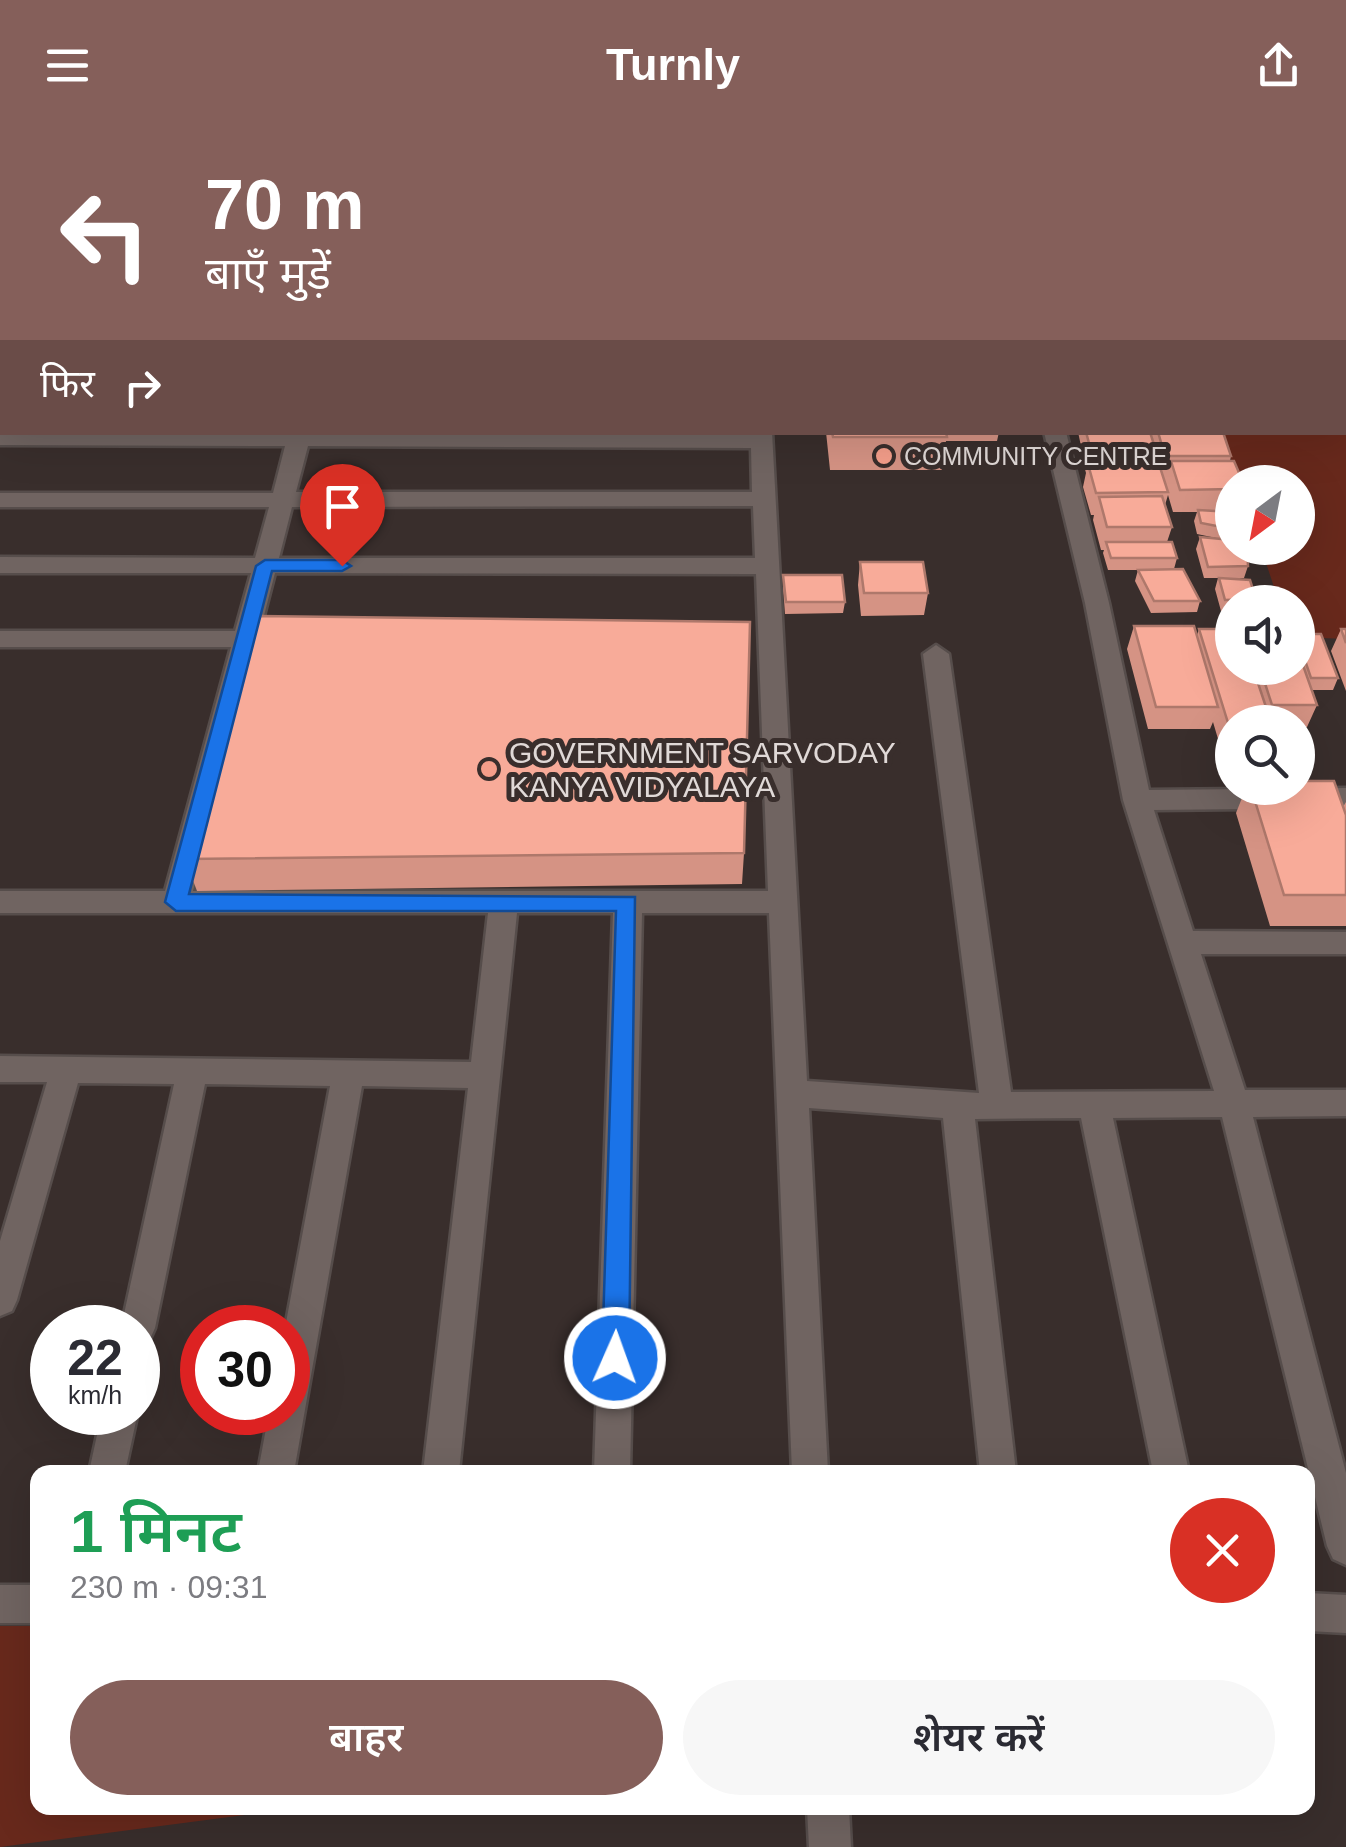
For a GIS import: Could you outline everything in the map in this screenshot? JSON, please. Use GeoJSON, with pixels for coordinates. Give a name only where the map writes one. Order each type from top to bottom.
{"type":"FeatureCollection","features":[{"type":"Feature","properties":{"kind":"street"},"geometry":{"type":"LineString","coordinates":[[1056,435],[1097,603],[1136,800],[1234,1108],[1346,1546]]}},
{"type":"Feature","properties":{"kind":"street"},"geometry":{"type":"LineString","coordinates":[[176,902],[299,436]]}},
{"type":"Feature","properties":{"kind":"street"},"geometry":{"type":"LineString","coordinates":[[0,438],[762,437],[767,566],[760,638],[782,902],[810,1465]]}},
{"type":"Feature","properties":{"kind":"street"},"geometry":{"type":"LineString","coordinates":[[0,500],[764,499]]}},
{"type":"Feature","properties":{"kind":"street"},"geometry":{"type":"LineString","coordinates":[[0,565],[767,566]]}},
{"type":"Feature","properties":{"kind":"street"},"geometry":{"type":"LineString","coordinates":[[0,639],[323,639]]}},
{"type":"Feature","properties":{"kind":"street"},"geometry":{"type":"LineString","coordinates":[[936,654],[998,1106]]}},
{"type":"Feature","properties":{"kind":"street"},"geometry":{"type":"LineString","coordinates":[[1136,800],[1346,798]]}},
{"type":"Feature","properties":{"kind":"street"},"geometry":{"type":"LineString","coordinates":[[0,902],[782,902]]}},
{"type":"Feature","properties":{"kind":"street"},"geometry":{"type":"LineString","coordinates":[[442,1465],[488,1075],[504,903]]}},
{"type":"Feature","properties":{"kind":"street"},"geometry":{"type":"LineString","coordinates":[[612,1465],[628,903]]}},
{"type":"Feature","properties":{"kind":"street"},"geometry":{"type":"LineString","coordinates":[[1181,942],[1346,943]]}},
{"type":"Feature","properties":{"kind":"street"},"geometry":{"type":"LineString","coordinates":[[0,1069],[64,1073],[488,1075]]}},
{"type":"Feature","properties":{"kind":"street"},"geometry":{"type":"LineString","coordinates":[[0,1300],[64,1073]]}},
{"type":"Feature","properties":{"kind":"street"},"geometry":{"type":"LineString","coordinates":[[143,1305],[192,1073]]}},
{"type":"Feature","properties":{"kind":"street"},"geometry":{"type":"LineString","coordinates":[[306,1305],[348,1075]]}},
{"type":"Feature","properties":{"kind":"street"},"geometry":{"type":"LineString","coordinates":[[790,1093],[958,1106],[1234,1108],[1346,1103]]}},
{"type":"Feature","properties":{"kind":"street"},"geometry":{"type":"LineString","coordinates":[[1094,1105],[1169,1465]]}},
{"type":"Feature","properties":{"kind":"street"},"geometry":{"type":"LineString","coordinates":[[958,1106],[997,1465]]}},
{"type":"Feature","properties":{"kind":"street"},"geometry":{"type":"LineString","coordinates":[[109,1465],[115,1435]]}},
{"type":"Feature","properties":{"kind":"street"},"geometry":{"type":"LineString","coordinates":[[277,1465],[283,1435]]}},
{"type":"Feature","properties":{"kind":"street"},"geometry":{"type":"LineString","coordinates":[[0,1604],[30,1604]]}},
{"type":"Feature","properties":{"kind":"street"},"geometry":{"type":"LineString","coordinates":[[1315,1612],[1346,1614]]}},
{"type":"Feature","properties":{"kind":"street"},"geometry":{"type":"LineString","coordinates":[[828,1815],[830,1847]]}},
{"type":"Feature","properties":{"kind":"shaded area"},"geometry":{"type":"Polygon","coordinates":[[[1223,435],[1346,435],[1346,639],[1315,638],[1315,585],[1273,585],[1267,565],[1315,565],[1315,465],[1233,465],[1223,435]]]}},
{"type":"Feature","properties":{"kind":"shaded area"},"geometry":{"type":"Polygon","coordinates":[[[0,1626],[30,1626],[30,1815],[245,1815],[0,1847],[0,1626]]]}},
{"type":"Feature","properties":{"kind":"building"},"geometry":{"type":"Polygon","coordinates":[[[833,435],[947,437],[833,437],[833,435]]]}},
{"type":"Feature","properties":{"kind":"building"},"geometry":{"type":"Polygon","coordinates":[[[1087,435],[1151,435],[1158,457],[1093,458],[1087,435]]]}},
{"type":"Feature","properties":{"kind":"building"},"geometry":{"type":"Polygon","coordinates":[[[1159,435],[1224,435],[1231,456],[1165,456],[1159,435]]]}},
{"type":"Feature","properties":{"kind":"building"},"geometry":{"type":"Polygon","coordinates":[[[1171,461],[1234,461],[1236,465],[1215,465],[1215,489],[1180,490],[1171,461]]]}},
{"type":"Feature","properties":{"kind":"building"},"geometry":{"type":"Polygon","coordinates":[[[1088,464],[1159,464],[1168,492],[1096,493],[1088,464]]]}},
{"type":"Feature","properties":{"kind":"building"},"geometry":{"type":"Polygon","coordinates":[[[1162,496],[1172,527],[1107,527],[1099,497],[1162,496]]]}},
{"type":"Feature","properties":{"kind":"building"},"geometry":{"type":"Polygon","coordinates":[[[1198,510],[1215,511],[1215,526],[1201,523],[1198,510]]]}},
{"type":"Feature","properties":{"kind":"building"},"geometry":{"type":"Polygon","coordinates":[[[1200,537],[1215,538],[1215,565],[1248,566],[1208,567],[1200,537]]]}},
{"type":"Feature","properties":{"kind":"building"},"geometry":{"type":"Polygon","coordinates":[[[1106,542],[1172,542],[1177,558],[1111,558],[1106,542]]]}},
{"type":"Feature","properties":{"kind":"building"},"geometry":{"type":"Polygon","coordinates":[[[860,562],[923,562],[928,593],[864,593],[860,562]]]}},
{"type":"Feature","properties":{"kind":"building"},"geometry":{"type":"Polygon","coordinates":[[[1183,569],[1200,601],[1154,601],[1138,570],[1183,569]]]}},
{"type":"Feature","properties":{"kind":"building"},"geometry":{"type":"Polygon","coordinates":[[[783,575],[842,575],[845,602],[786,602],[783,575]]]}},
{"type":"Feature","properties":{"kind":"building"},"geometry":{"type":"Polygon","coordinates":[[[1219,578],[1250,580],[1252,585],[1221,585],[1219,578]]]}},
{"type":"Feature","properties":{"kind":"building","name":"GOVERNMENT SARVODAY KANYA VIDYALAYA"},"geometry":{"type":"Polygon","coordinates":[[[258,616],[750,622],[744,853],[185,859],[258,616]]]}},
{"type":"Feature","properties":{"kind":"building"},"geometry":{"type":"Polygon","coordinates":[[[1134,626],[1194,626],[1217,705],[1156,707],[1134,626]]]}},
{"type":"Feature","properties":{"kind":"building"},"geometry":{"type":"Polygon","coordinates":[[[1199,629],[1215,629],[1215,681],[1199,629]]]}},
{"type":"Feature","properties":{"kind":"building"},"geometry":{"type":"Polygon","coordinates":[[[1315,634],[1321,634],[1338,678],[1315,678],[1315,634]]]}},
{"type":"Feature","properties":{"kind":"building"},"geometry":{"type":"Polygon","coordinates":[[[1216,685],[1259,685],[1265,705],[1223,705],[1216,685]]]}},
{"type":"Feature","properties":{"kind":"building"},"geometry":{"type":"Polygon","coordinates":[[[1266,685],[1310,685],[1317,705],[1315,705],[1272,705],[1266,685]]]}},
{"type":"Feature","properties":{"kind":"building"},"geometry":{"type":"Polygon","coordinates":[[[1315,781],[1334,781],[1346,815],[1346,895],[1284,895],[1256,805],[1315,805],[1315,781]]]}},
{"type":"Feature","properties":{"kind":"place","name":"COMMUNITY CENTRE"},"geometry":{"type":"Point","coordinates":[884,456]}},
{"type":"Feature","properties":{"kind":"place","name":"GOVERNMENT SARVODAY KANYA VIDYALAYA"},"geometry":{"type":"Point","coordinates":[489,769]}},
{"type":"Feature","properties":{"kind":"route"},"geometry":{"type":"LineString","coordinates":[[342,566],[265,566],[176,902],[628,903],[615,1358]]}}]}
